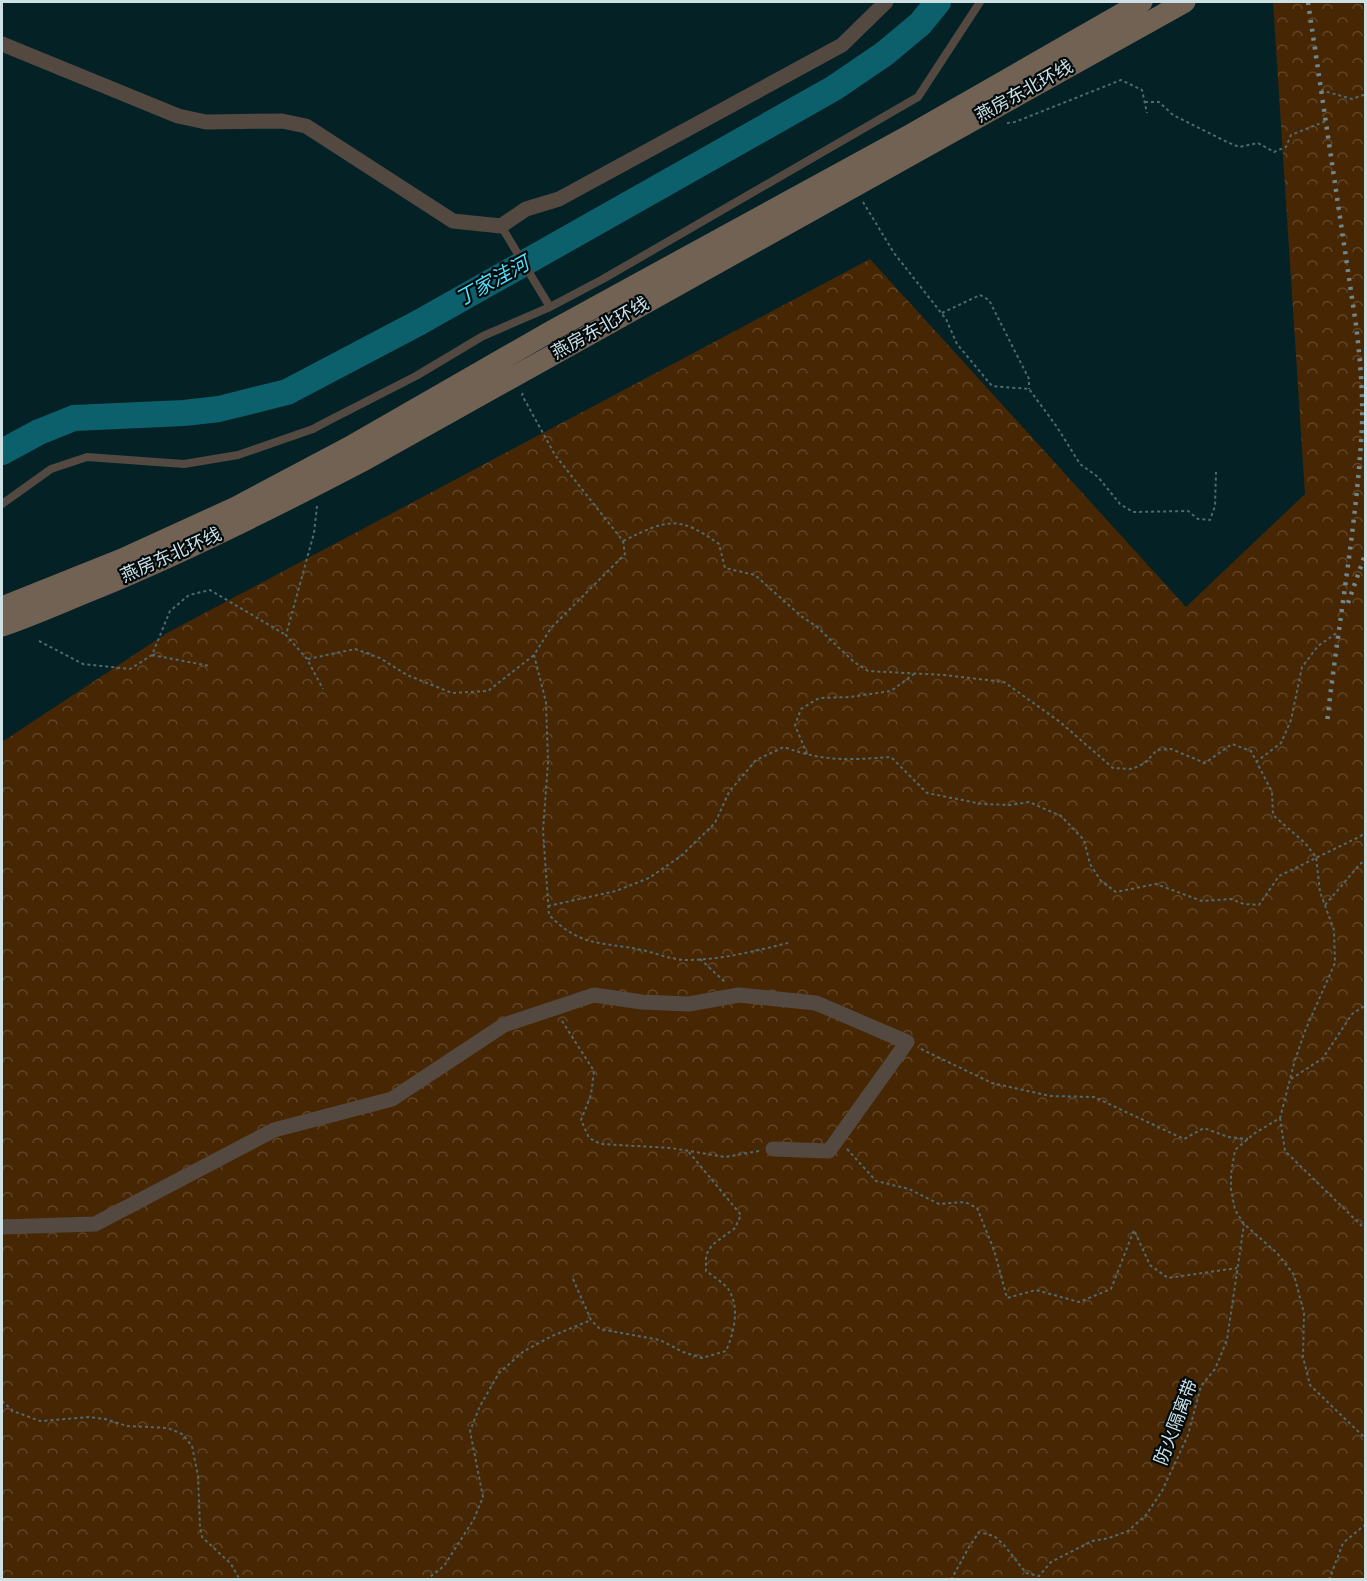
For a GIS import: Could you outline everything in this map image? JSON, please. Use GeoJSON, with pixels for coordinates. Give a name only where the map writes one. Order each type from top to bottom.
{"type":"FeatureCollection","features":[{"type":"Feature","properties":{"kind":"main road","name":"燕房东北环线"},"geometry":{"type":"LineString","coordinates":[[2,607],[111,564],[236,507],[349,447],[564,324],[908,136],[1142,2]]}},
{"type":"Feature","properties":{"kind":"main road","name":"燕房东北环线"},"geometry":{"type":"LineString","coordinates":[[2,626],[144,569],[252,519],[361,462],[1185,2]]}},
{"type":"Feature","properties":{"kind":"street"},"geometry":{"type":"LineString","coordinates":[[2,44],[178,117],[206,122],[282,121],[306,126],[453,221],[501,226],[526,209],[559,199],[842,45],[886,2]]}},
{"type":"Feature","properties":{"kind":"street"},"geometry":{"type":"LineString","coordinates":[[2,1227],[95,1224],[274,1130],[392,1099],[504,1025],[594,995],[642,1002],[689,1004],[739,995],[816,1003],[907,1042],[829,1151],[773,1149]]}},
{"type":"Feature","properties":{"kind":"lane"},"geometry":{"type":"LineString","coordinates":[[2,504],[51,469],[87,457],[184,464],[238,455],[313,429],[416,376],[483,336],[550,307],[603,279],[918,97],[980,2]]}},
{"type":"Feature","properties":{"kind":"lane"},"geometry":{"type":"LineString","coordinates":[[501,226],[550,307]]}},
{"type":"Feature","properties":{"kind":"path"},"geometry":{"type":"LineString","coordinates":[[1006,123],[1016,122],[1121,80],[1142,90],[1147,113]]}},
{"type":"Feature","properties":{"kind":"path"},"geometry":{"type":"LineString","coordinates":[[1322,90],[1352,99],[1365,94]]}},
{"type":"Feature","properties":{"kind":"path"},"geometry":{"type":"LineString","coordinates":[[1145,102],[1159,102],[1173,115],[1239,147],[1258,143],[1274,152],[1286,147],[1291,135],[1326,121]]}},
{"type":"Feature","properties":{"kind":"path"},"geometry":{"type":"LineString","coordinates":[[859,196],[894,253],[942,313],[957,344],[992,386],[1029,389]]}},
{"type":"Feature","properties":{"kind":"path"},"geometry":{"type":"LineString","coordinates":[[942,313],[980,295],[989,300],[1029,379],[1029,389],[1080,464],[1098,477],[1120,504],[1133,512],[1188,511],[1198,519],[1210,520],[1215,506],[1216,472]]}},
{"type":"Feature","properties":{"kind":"path"},"geometry":{"type":"LineString","coordinates":[[307,659],[355,649],[380,658],[407,675],[452,693],[488,691],[534,655],[551,628],[625,554],[623,541],[555,455],[522,395],[526,384]]}},
{"type":"Feature","properties":{"kind":"path"},"geometry":{"type":"LineString","coordinates":[[286,635],[314,533],[318,500]]}},
{"type":"Feature","properties":{"kind":"path"},"geometry":{"type":"LineString","coordinates":[[623,541],[666,523],[685,525],[702,532],[719,544],[724,568],[755,575],[801,616],[817,627],[854,662],[868,671],[1004,682],[1060,722],[1113,768],[1132,769],[1145,763],[1157,750],[1164,749],[1172,749],[1205,763],[1232,744],[1251,751],[1272,792],[1273,814],[1317,857],[1320,892],[1334,930],[1335,963],[1305,1031],[1280,1118],[1285,1151],[1365,1230]]}},
{"type":"Feature","properties":{"kind":"path"},"geometry":{"type":"LineString","coordinates":[[39,641],[83,664],[130,669],[152,655],[170,611],[189,595],[210,590],[286,635],[307,659],[323,689]]}},
{"type":"Feature","properties":{"kind":"path"},"geometry":{"type":"LineString","coordinates":[[1256,763],[1281,743],[1291,720],[1302,667],[1318,646],[1338,632]]}},
{"type":"Feature","properties":{"kind":"path"},"geometry":{"type":"LineString","coordinates":[[152,655],[210,666]]}},
{"type":"Feature","properties":{"kind":"path"},"geometry":{"type":"LineString","coordinates":[[534,655],[546,702],[548,762],[543,831],[549,915],[564,930],[591,942],[639,949],[685,960],[749,953],[788,944]]}},
{"type":"Feature","properties":{"kind":"path"},"geometry":{"type":"LineString","coordinates":[[808,756],[795,725],[801,709],[819,698],[850,697],[891,691],[914,674]]}},
{"type":"Feature","properties":{"kind":"path"},"geometry":{"type":"LineString","coordinates":[[548,906],[616,891],[649,878],[681,856],[715,823],[729,792],[756,760],[784,747],[808,756],[845,760],[891,757],[927,794],[982,804],[1010,805],[1029,802],[1061,816],[1084,840],[1090,864],[1101,881],[1116,892],[1156,884],[1202,901],[1231,899],[1244,904],[1259,905],[1279,876],[1361,836],[1365,831]]}},
{"type":"Feature","properties":{"kind":"path"},"geometry":{"type":"LineString","coordinates":[[1325,905],[1365,860]]}},
{"type":"Feature","properties":{"kind":"path"},"geometry":{"type":"LineString","coordinates":[[700,959],[739,995]]}},
{"type":"Feature","properties":{"kind":"path"},"geometry":{"type":"LineString","coordinates":[[1291,1079],[1323,1058],[1352,1014],[1365,1005]]}},
{"type":"Feature","properties":{"kind":"path"},"geometry":{"type":"LineString","coordinates":[[554,1009],[594,1071],[591,1095],[581,1120],[589,1138],[601,1144],[671,1148],[725,1157],[773,1149]]}},
{"type":"Feature","properties":{"kind":"path"},"geometry":{"type":"LineString","coordinates":[[907,1042],[992,1083],[1050,1096],[1094,1097],[1184,1139],[1204,1128],[1228,1137],[1248,1139]]}},
{"type":"Feature","properties":{"kind":"path"},"geometry":{"type":"LineString","coordinates":[[1280,1118],[1235,1150],[1231,1174],[1235,1210],[1244,1224],[1277,1253],[1294,1275],[1304,1313],[1303,1357],[1310,1384],[1365,1439]]}},
{"type":"Feature","properties":{"kind":"path"},"geometry":{"type":"LineString","coordinates":[[837,1139],[876,1181],[909,1189],[939,1204],[964,1202],[977,1208],[994,1250],[1006,1298],[1036,1290],[1079,1302],[1111,1289],[1134,1230],[1150,1265],[1168,1278],[1237,1268]]}},
{"type":"Feature","properties":{"kind":"path"},"geometry":{"type":"LineString","coordinates":[[573,1279],[591,1320],[600,1329],[660,1340],[683,1352],[702,1358],[726,1352],[733,1333],[735,1308],[728,1289],[706,1271],[706,1255],[712,1245],[735,1228],[741,1215],[688,1152]]}},
{"type":"Feature","properties":{"kind":"path","name":"防火隔离带"},"geometry":{"type":"LineString","coordinates":[[951,1580],[979,1532],[994,1536],[1026,1573],[1039,1576],[1051,1562],[1092,1540],[1109,1538],[1128,1531],[1146,1515],[1170,1475],[1188,1435],[1201,1386],[1215,1369],[1227,1340],[1244,1224]]}},
{"type":"Feature","properties":{"kind":"path"},"geometry":{"type":"LineString","coordinates":[[426,1580],[444,1566],[474,1519],[483,1497],[471,1431],[480,1406],[499,1373],[524,1351],[552,1336],[591,1320]]}},
{"type":"Feature","properties":{"kind":"path"},"geometry":{"type":"LineString","coordinates":[[2,1401],[13,1411],[40,1421],[96,1418],[127,1426],[168,1428],[182,1434],[192,1446],[198,1476],[202,1537],[231,1564],[240,1580]]}},
{"type":"Feature","properties":{"kind":"path"},"geometry":{"type":"LineString","coordinates":[[1329,1580],[1343,1543],[1365,1524]]}},
{"type":"Feature","properties":{"kind":"green space"},"geometry":{"type":"Polygon","coordinates":[[[1273,2],[1365,2],[1365,1579],[2,1580],[2,742],[167,633],[870,259],[1186,607],[1305,494],[1273,2]]]}},
{"type":"Feature","properties":{"kind":"waterway","name":"丁家洼河"},"geometry":{"type":"LineString","coordinates":[[2,452],[39,432],[74,418],[184,413],[219,409],[287,392],[420,322],[834,88],[884,54],[920,24],[938,2]]}},
{"type":"Feature","properties":{"kind":"railway"},"geometry":{"type":"LineString","coordinates":[[1308,2],[1356,325],[1362,400],[1360,462],[1352,537],[1327,723]]}},
{"type":"Feature","properties":{"kind":"railway"},"geometry":{"type":"LineString","coordinates":[[1348,603],[1366,552]]}}]}
